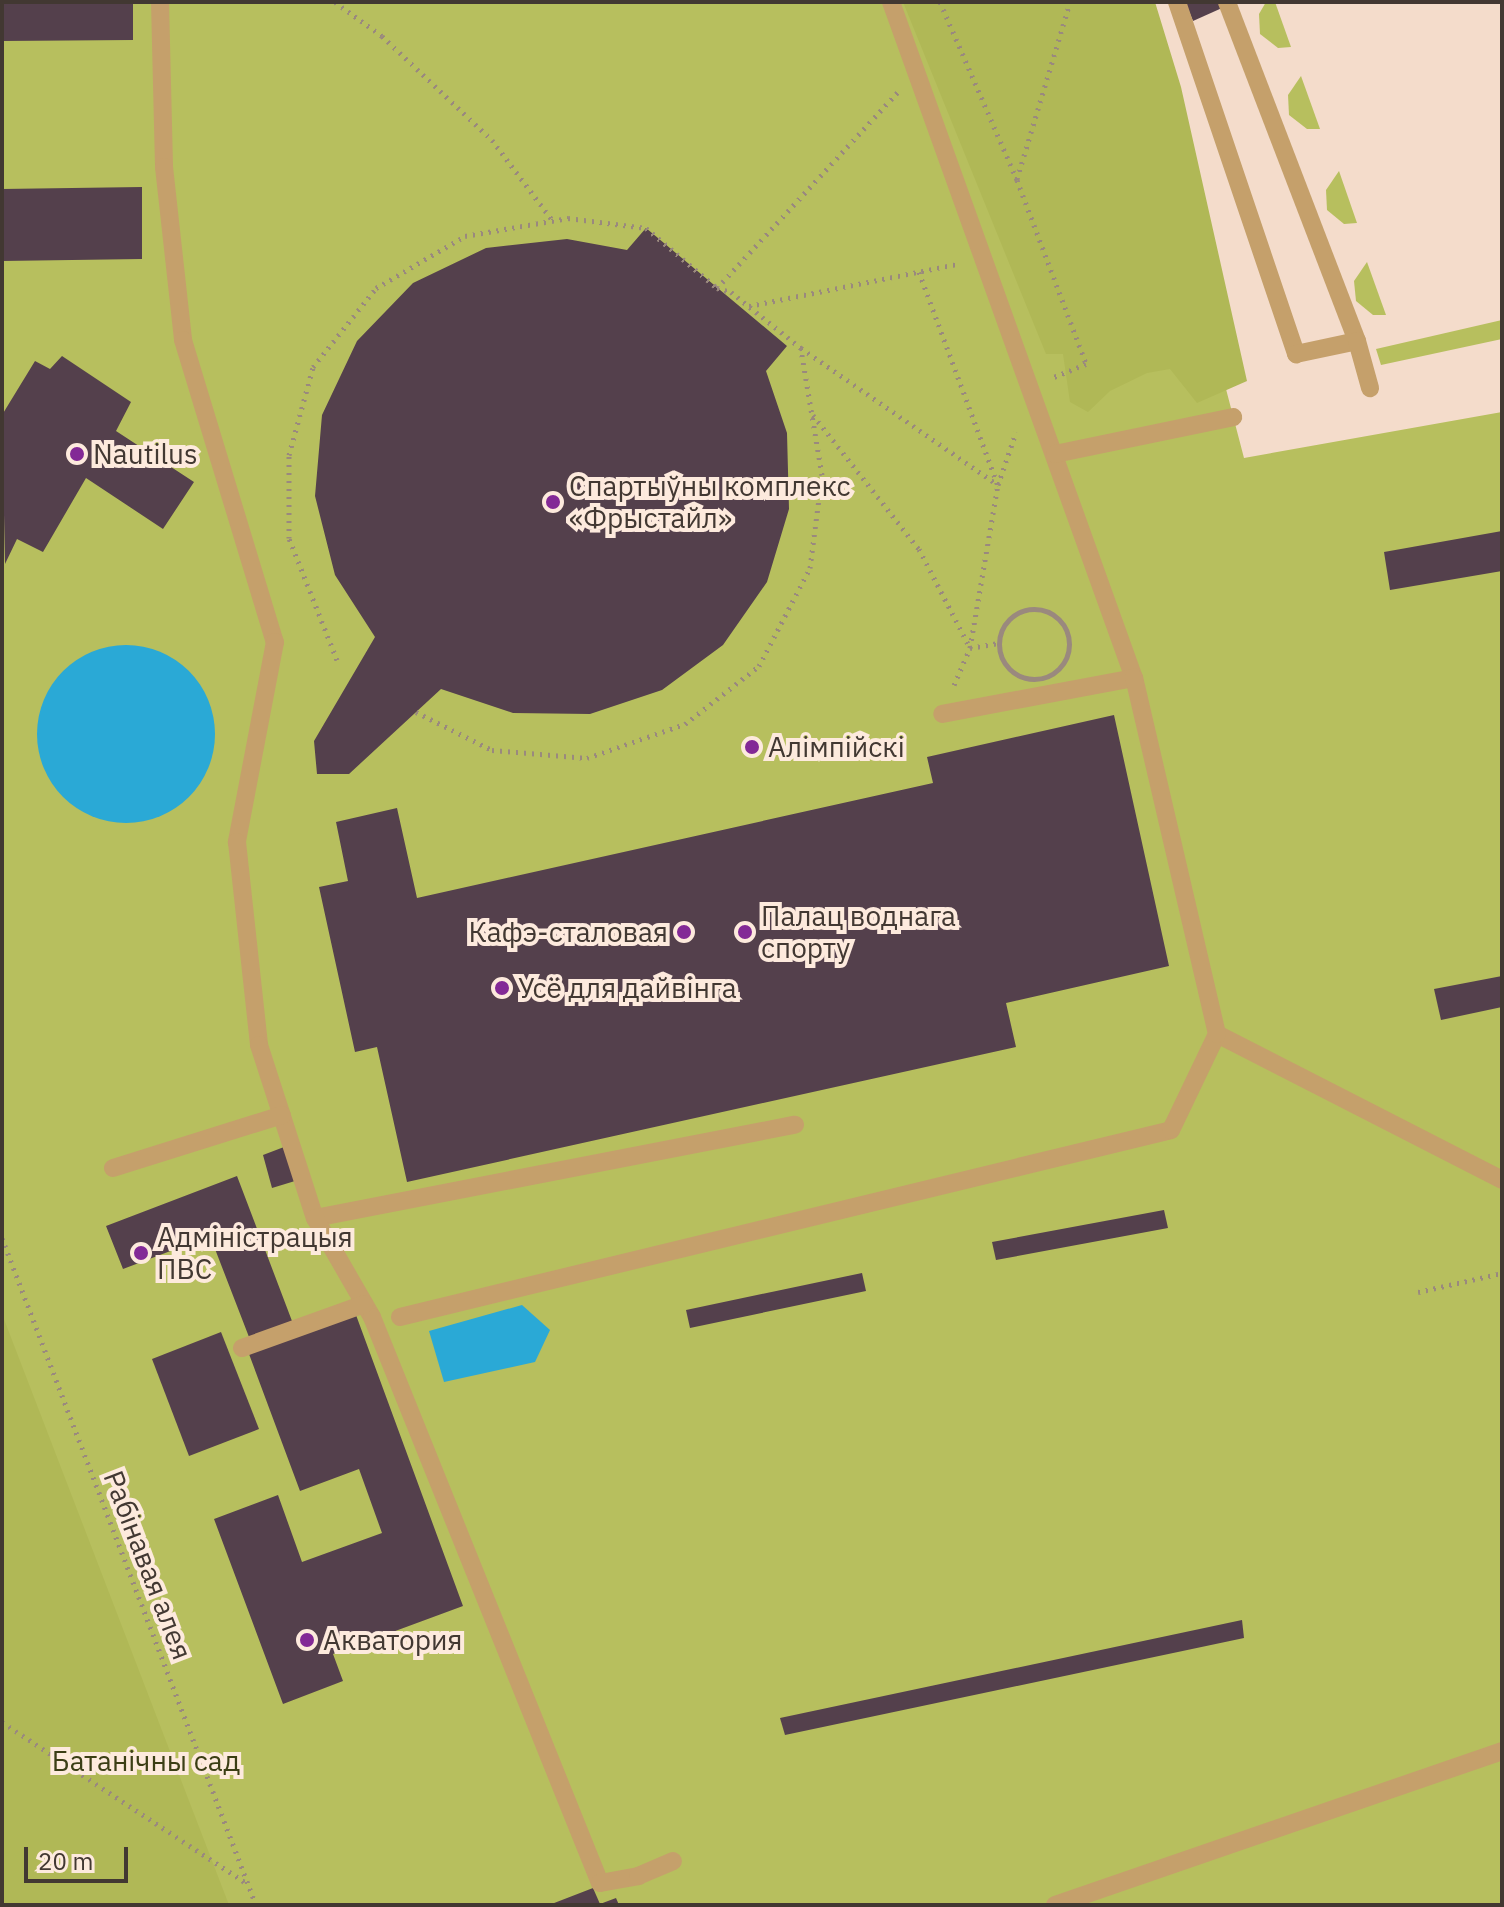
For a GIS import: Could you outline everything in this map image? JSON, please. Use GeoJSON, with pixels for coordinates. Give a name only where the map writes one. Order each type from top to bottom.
{"type":"FeatureCollection","features":[{"type":"Feature","properties":{"kind":"lane"},"geometry":{"type":"LineString","coordinates":[[160,2],[164,167],[183,340],[275,642],[237,842],[259,1045],[315,1218],[364,1304],[600,1883],[638,1876],[673,1861]]}},
{"type":"Feature","properties":{"kind":"lane"},"geometry":{"type":"LineString","coordinates":[[400,1317],[1171,1130],[1217,1034],[1134,678],[1032,386],[891,2]]}},
{"type":"Feature","properties":{"kind":"lane"},"geometry":{"type":"LineString","coordinates":[[1177,2],[1296,354],[1357,341]]}},
{"type":"Feature","properties":{"kind":"lane"},"geometry":{"type":"LineString","coordinates":[[1227,2],[1357,341],[1370,388]]}},
{"type":"Feature","properties":{"kind":"lane"},"geometry":{"type":"LineString","coordinates":[[1055,454],[1233,417]]}},
{"type":"Feature","properties":{"kind":"lane"},"geometry":{"type":"LineString","coordinates":[[942,714],[1134,678]]}},
{"type":"Feature","properties":{"kind":"lane"},"geometry":{"type":"LineString","coordinates":[[1217,1034],[1502,1180]]}},
{"type":"Feature","properties":{"kind":"lane"},"geometry":{"type":"LineString","coordinates":[[113,1168],[282,1115]]}},
{"type":"Feature","properties":{"kind":"lane"},"geometry":{"type":"LineString","coordinates":[[315,1218],[795,1125]]}},
{"type":"Feature","properties":{"kind":"lane"},"geometry":{"type":"LineString","coordinates":[[242,1348],[364,1304]]}},
{"type":"Feature","properties":{"kind":"lane"},"geometry":{"type":"LineString","coordinates":[[1055,1905],[1502,1751]]}},
{"type":"Feature","properties":{"kind":"path"},"geometry":{"type":"LineString","coordinates":[[335,2],[382,36],[492,140],[553,221]]}},
{"type":"Feature","properties":{"kind":"path"},"geometry":{"type":"LineString","coordinates":[[940,2],[1017,180],[1086,364],[1032,386],[998,485],[970,648],[942,714]]}},
{"type":"Feature","properties":{"kind":"path"},"geometry":{"type":"LineString","coordinates":[[1017,180],[1070,2]]}},
{"type":"Feature","properties":{"kind":"path"},"geometry":{"type":"LineString","coordinates":[[717,288],[898,91]]}},
{"type":"Feature","properties":{"kind":"path"},"geometry":{"type":"LineString","coordinates":[[337,660],[289,538],[289,455],[313,367],[376,288],[465,236],[568,218],[646,228],[717,288],[749,306],[801,348],[998,485]]}},
{"type":"Feature","properties":{"kind":"path"},"geometry":{"type":"LineString","coordinates":[[749,306],[963,263]]}},
{"type":"Feature","properties":{"kind":"path"},"geometry":{"type":"LineString","coordinates":[[919,272],[998,485]]}},
{"type":"Feature","properties":{"kind":"path"},"geometry":{"type":"LineString","coordinates":[[416,712],[492,750],[587,758],[685,724],[759,666],[810,568],[822,475],[801,348]]}},
{"type":"Feature","properties":{"kind":"path"},"geometry":{"type":"LineString","coordinates":[[812,414],[919,549],[970,648]]}},
{"type":"Feature","properties":{"kind":"path"},"geometry":{"type":"LineString","coordinates":[[1032,610],[1060,620],[1069,638],[1067,658],[1054,674],[1036,680],[1017,676],[1003,662],[999,643],[1005,624],[1032,610]]}},
{"type":"Feature","properties":{"kind":"path"},"geometry":{"type":"LineString","coordinates":[[970,648],[999,643]]}},
{"type":"Feature","properties":{"kind":"path","name":"Рабінавая алея"},"geometry":{"type":"LineString","coordinates":[[2,1238],[256,1905]]}},
{"type":"Feature","properties":{"kind":"path"},"geometry":{"type":"LineString","coordinates":[[1418,1292],[1502,1273]]}},
{"type":"Feature","properties":{"kind":"path"},"geometry":{"type":"LineString","coordinates":[[2,1722],[248,1884]]}},
{"type":"Feature","properties":{"kind":"green space","name":"Алімпійскі"},"geometry":{"type":"Polygon","coordinates":[[[2,2],[1125,2],[1244,458],[1502,412],[1502,1905],[2,1905],[2,2]]]}},
{"type":"Feature","properties":{"kind":"green space"},"geometry":{"type":"Polygon","coordinates":[[[903,2],[1155,2],[1181,87],[1247,381],[1197,403],[1170,369],[1147,373],[1110,391],[1088,412],[1070,402],[1063,354],[1046,354],[903,2]]]}},
{"type":"Feature","properties":{"kind":"green space"},"geometry":{"type":"Polygon","coordinates":[[[1266,2],[1275,2],[1291,47],[1278,48],[1260,34],[1259,14],[1266,2]]]}},
{"type":"Feature","properties":{"kind":"green space"},"geometry":{"type":"Polygon","coordinates":[[[1301,76],[1320,129],[1307,129],[1289,115],[1288,95],[1301,76]]]}},
{"type":"Feature","properties":{"kind":"green space"},"geometry":{"type":"Polygon","coordinates":[[[1339,171],[1357,223],[1344,224],[1327,210],[1326,190],[1339,171]]]}},
{"type":"Feature","properties":{"kind":"green space"},"geometry":{"type":"Polygon","coordinates":[[[1367,262],[1386,315],[1373,315],[1356,301],[1354,281],[1367,262]]]}},
{"type":"Feature","properties":{"kind":"green space"},"geometry":{"type":"Polygon","coordinates":[[[1502,320],[1502,339],[1381,365],[1376,349],[1502,320]]]}},
{"type":"Feature","properties":{"kind":"green space","name":"Батанічны сад"},"geometry":{"type":"Polygon","coordinates":[[[2,1314],[229,1905],[2,1905],[2,1314]]]}},
{"type":"Feature","properties":{"kind":"water"},"geometry":{"type":"Polygon","coordinates":[[[126,645],[160,651],[189,671],[209,700],[215,734],[209,768],[189,797],[160,817],[126,823],[92,817],[63,797],[43,768],[37,734],[43,700],[63,671],[92,651],[126,645]]]}},
{"type":"Feature","properties":{"kind":"water"},"geometry":{"type":"Polygon","coordinates":[[[522,1305],[550,1330],[535,1362],[444,1382],[429,1331],[522,1305]]]}},
{"type":"Feature","properties":{"kind":"building"},"geometry":{"type":"Polygon","coordinates":[[[2,2],[133,2],[133,40],[2,41],[2,2]]]}},
{"type":"Feature","properties":{"kind":"building"},"geometry":{"type":"Polygon","coordinates":[[[1185,2],[1220,2],[1222,8],[1193,21],[1185,2]]]}},
{"type":"Feature","properties":{"kind":"building"},"geometry":{"type":"Polygon","coordinates":[[[142,187],[142,259],[2,261],[2,189],[142,187]]]}},
{"type":"Feature","properties":{"kind":"building","name":"Спартыўны комплекс «Фрыстайл»"},"geometry":{"type":"Polygon","coordinates":[[[646,228],[787,346],[766,371],[787,433],[789,509],[767,582],[723,645],[662,690],[590,714],[513,713],[441,689],[349,774],[317,774],[314,741],[375,637],[335,575],[315,496],[322,415],[357,341],[413,283],[486,248],[567,239],[627,250],[646,228]]]}},
{"type":"Feature","properties":{"kind":"building","name":"Nautilus"},"geometry":{"type":"Polygon","coordinates":[[[62,356],[131,402],[116,431],[194,482],[163,529],[86,478],[43,552],[17,539],[5,564],[2,415],[35,361],[50,369],[62,356]]]}},
{"type":"Feature","properties":{"kind":"building"},"geometry":{"type":"Polygon","coordinates":[[[1502,531],[1502,571],[1390,590],[1384,552],[1502,531]]]}},
{"type":"Feature","properties":{"kind":"building","name":"Палац воднага спорту"},"geometry":{"type":"Polygon","coordinates":[[[1114,715],[1169,966],[1006,1003],[1016,1047],[407,1182],[377,1047],[355,1052],[319,887],[348,881],[336,822],[397,808],[417,898],[933,783],[927,757],[1114,715]]]}},
{"type":"Feature","properties":{"kind":"building"},"geometry":{"type":"Polygon","coordinates":[[[1502,976],[1502,1007],[1441,1020],[1434,989],[1502,976]]]}},
{"type":"Feature","properties":{"kind":"building"},"geometry":{"type":"Polygon","coordinates":[[[284,1147],[295,1181],[272,1188],[263,1155],[284,1147]]]}},
{"type":"Feature","properties":{"kind":"building","name":"Адміністрацыя ПВС"},"geometry":{"type":"Polygon","coordinates":[[[237,1176],[292,1321],[249,1337],[210,1236],[123,1269],[106,1226],[237,1176]]]}},
{"type":"Feature","properties":{"kind":"building"},"geometry":{"type":"Polygon","coordinates":[[[1164,1210],[1168,1228],[996,1260],[992,1242],[1164,1210]]]}},
{"type":"Feature","properties":{"kind":"building"},"geometry":{"type":"Polygon","coordinates":[[[862,1273],[866,1291],[690,1328],[686,1310],[862,1273]]]}},
{"type":"Feature","properties":{"kind":"building"},"geometry":{"type":"Polygon","coordinates":[[[356,1315],[463,1606],[333,1654],[343,1681],[283,1704],[214,1519],[278,1495],[302,1562],[382,1533],[359,1469],[300,1491],[249,1354],[356,1315]]]}},
{"type":"Feature","properties":{"kind":"building"},"geometry":{"type":"Polygon","coordinates":[[[221,1332],[259,1429],[189,1456],[152,1359],[221,1332]]]}},
{"type":"Feature","properties":{"kind":"building"},"geometry":{"type":"Polygon","coordinates":[[[1242,1620],[1244,1638],[785,1735],[780,1718],[1242,1620]]]}},
{"type":"Feature","properties":{"kind":"building"},"geometry":{"type":"Polygon","coordinates":[[[593,1888],[600,1904],[616,1898],[619,1905],[549,1905],[593,1888]]]}},
{"type":"Feature","properties":{"kind":"place","name":"Nautilus"},"geometry":{"type":"Point","coordinates":[77,454]}},
{"type":"Feature","properties":{"kind":"place","name":"Спартыўны комплекс «Фрыстайл»"},"geometry":{"type":"Point","coordinates":[553,502]}},
{"type":"Feature","properties":{"kind":"place","name":"Алімпійскі"},"geometry":{"type":"Point","coordinates":[752,747]}},
{"type":"Feature","properties":{"kind":"place","name":"Кафэ-сталовая"},"geometry":{"type":"Point","coordinates":[684,932]}},
{"type":"Feature","properties":{"kind":"place","name":"Палац воднага спорту"},"geometry":{"type":"Point","coordinates":[745,932]}},
{"type":"Feature","properties":{"kind":"place","name":"Усё для дайвінга"},"geometry":{"type":"Point","coordinates":[502,988]}},
{"type":"Feature","properties":{"kind":"place","name":"Адміністрацыя ПВС"},"geometry":{"type":"Point","coordinates":[141,1253]}},
{"type":"Feature","properties":{"kind":"place","name":"Акватория"},"geometry":{"type":"Point","coordinates":[307,1640]}}]}
